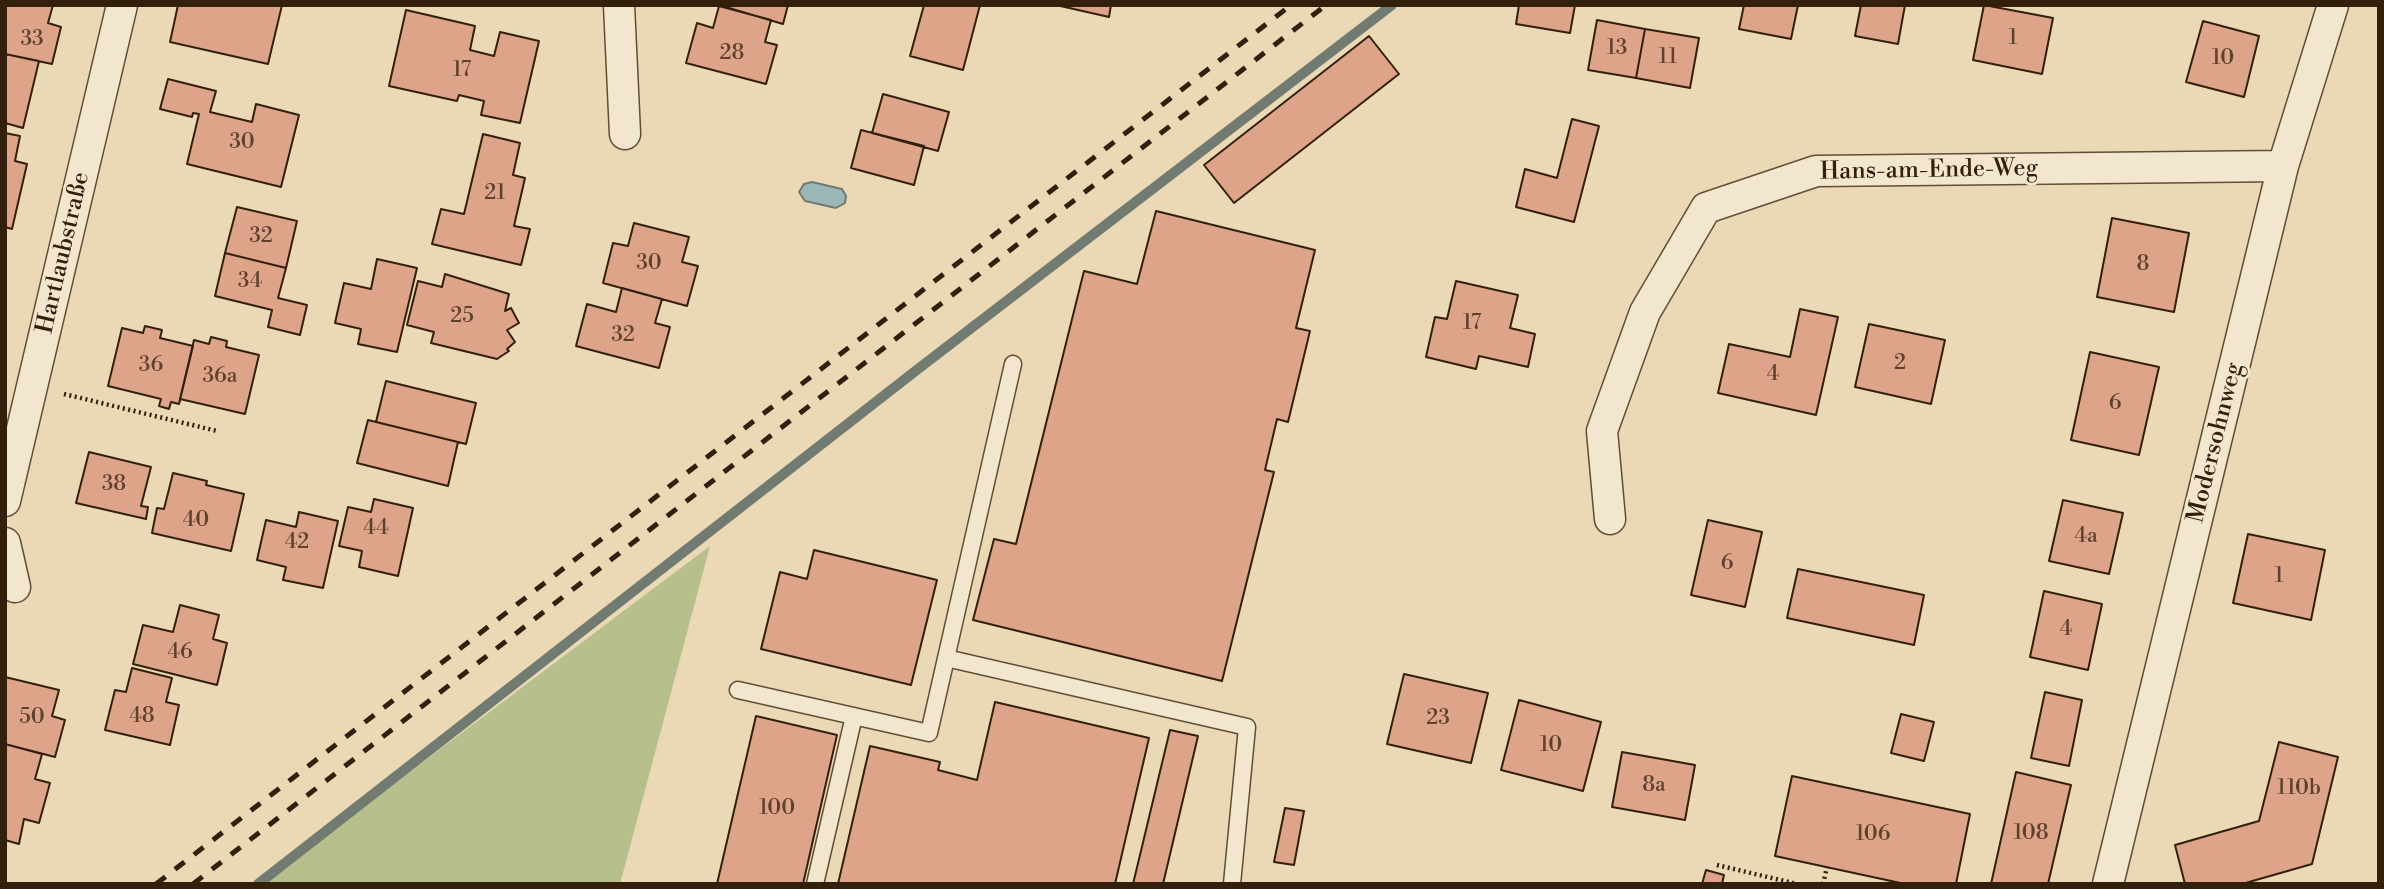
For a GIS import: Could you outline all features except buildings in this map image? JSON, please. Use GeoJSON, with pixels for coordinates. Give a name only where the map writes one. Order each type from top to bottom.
{"type":"FeatureCollection","features":[{"type":"Feature","properties":{"kind":"street","name":"Hartlaubstraße"},"geometry":{"type":"LineString","coordinates":[[5,500],[122,5]]}},
{"type":"Feature","properties":{"kind":"street"},"geometry":{"type":"LineString","coordinates":[[619,5],[625,134]]}},
{"type":"Feature","properties":{"kind":"street","name":"Modersohnweg"},"geometry":{"type":"LineString","coordinates":[[2108,884],[2283,166],[2333,5]]}},
{"type":"Feature","properties":{"kind":"street","name":"Hans-am-Ende-Weg"},"geometry":{"type":"LineString","coordinates":[[1610,519],[1602,431],[1645,312],[1706,208],[1816,171],[2283,166]]}},
{"type":"Feature","properties":{"kind":"street"},"geometry":{"type":"LineString","coordinates":[[5,543],[15,587]]}},
{"type":"Feature","properties":{"kind":"lane"},"geometry":{"type":"LineString","coordinates":[[738,690],[929,733],[1013,365]]}},
{"type":"Feature","properties":{"kind":"lane"},"geometry":{"type":"LineString","coordinates":[[946,658],[1247,727],[1232,884]]}},
{"type":"Feature","properties":{"kind":"lane"},"geometry":{"type":"LineString","coordinates":[[815,884],[854,716]]}},
{"type":"Feature","properties":{"kind":"path"},"geometry":{"type":"LineString","coordinates":[[32,386],[217,431]]}},
{"type":"Feature","properties":{"kind":"path"},"geometry":{"type":"LineString","coordinates":[[1717,865],[1797,884]]}},
{"type":"Feature","properties":{"kind":"path"},"geometry":{"type":"LineString","coordinates":[[1823,884],[1827,867]]}},
{"type":"Feature","properties":{"kind":"green space"},"geometry":{"type":"Polygon","coordinates":[[[710,546],[620,884],[261,884],[710,546]]]}},
{"type":"Feature","properties":{"kind":"water"},"geometry":{"type":"Polygon","coordinates":[[[812,182],[842,189],[846,196],[845,203],[836,208],[805,201],[799,192],[804,184],[812,182]]]}},
{"type":"Feature","properties":{"kind":"waterway"},"geometry":{"type":"LineString","coordinates":[[258,884],[918,369],[1392,5]]}},
{"type":"Feature","properties":{"kind":"railway"},"geometry":{"type":"LineString","coordinates":[[156,884],[1291,5]]}},
{"type":"Feature","properties":{"kind":"railway"},"geometry":{"type":"LineString","coordinates":[[193,884],[1326,5]]}}]}
